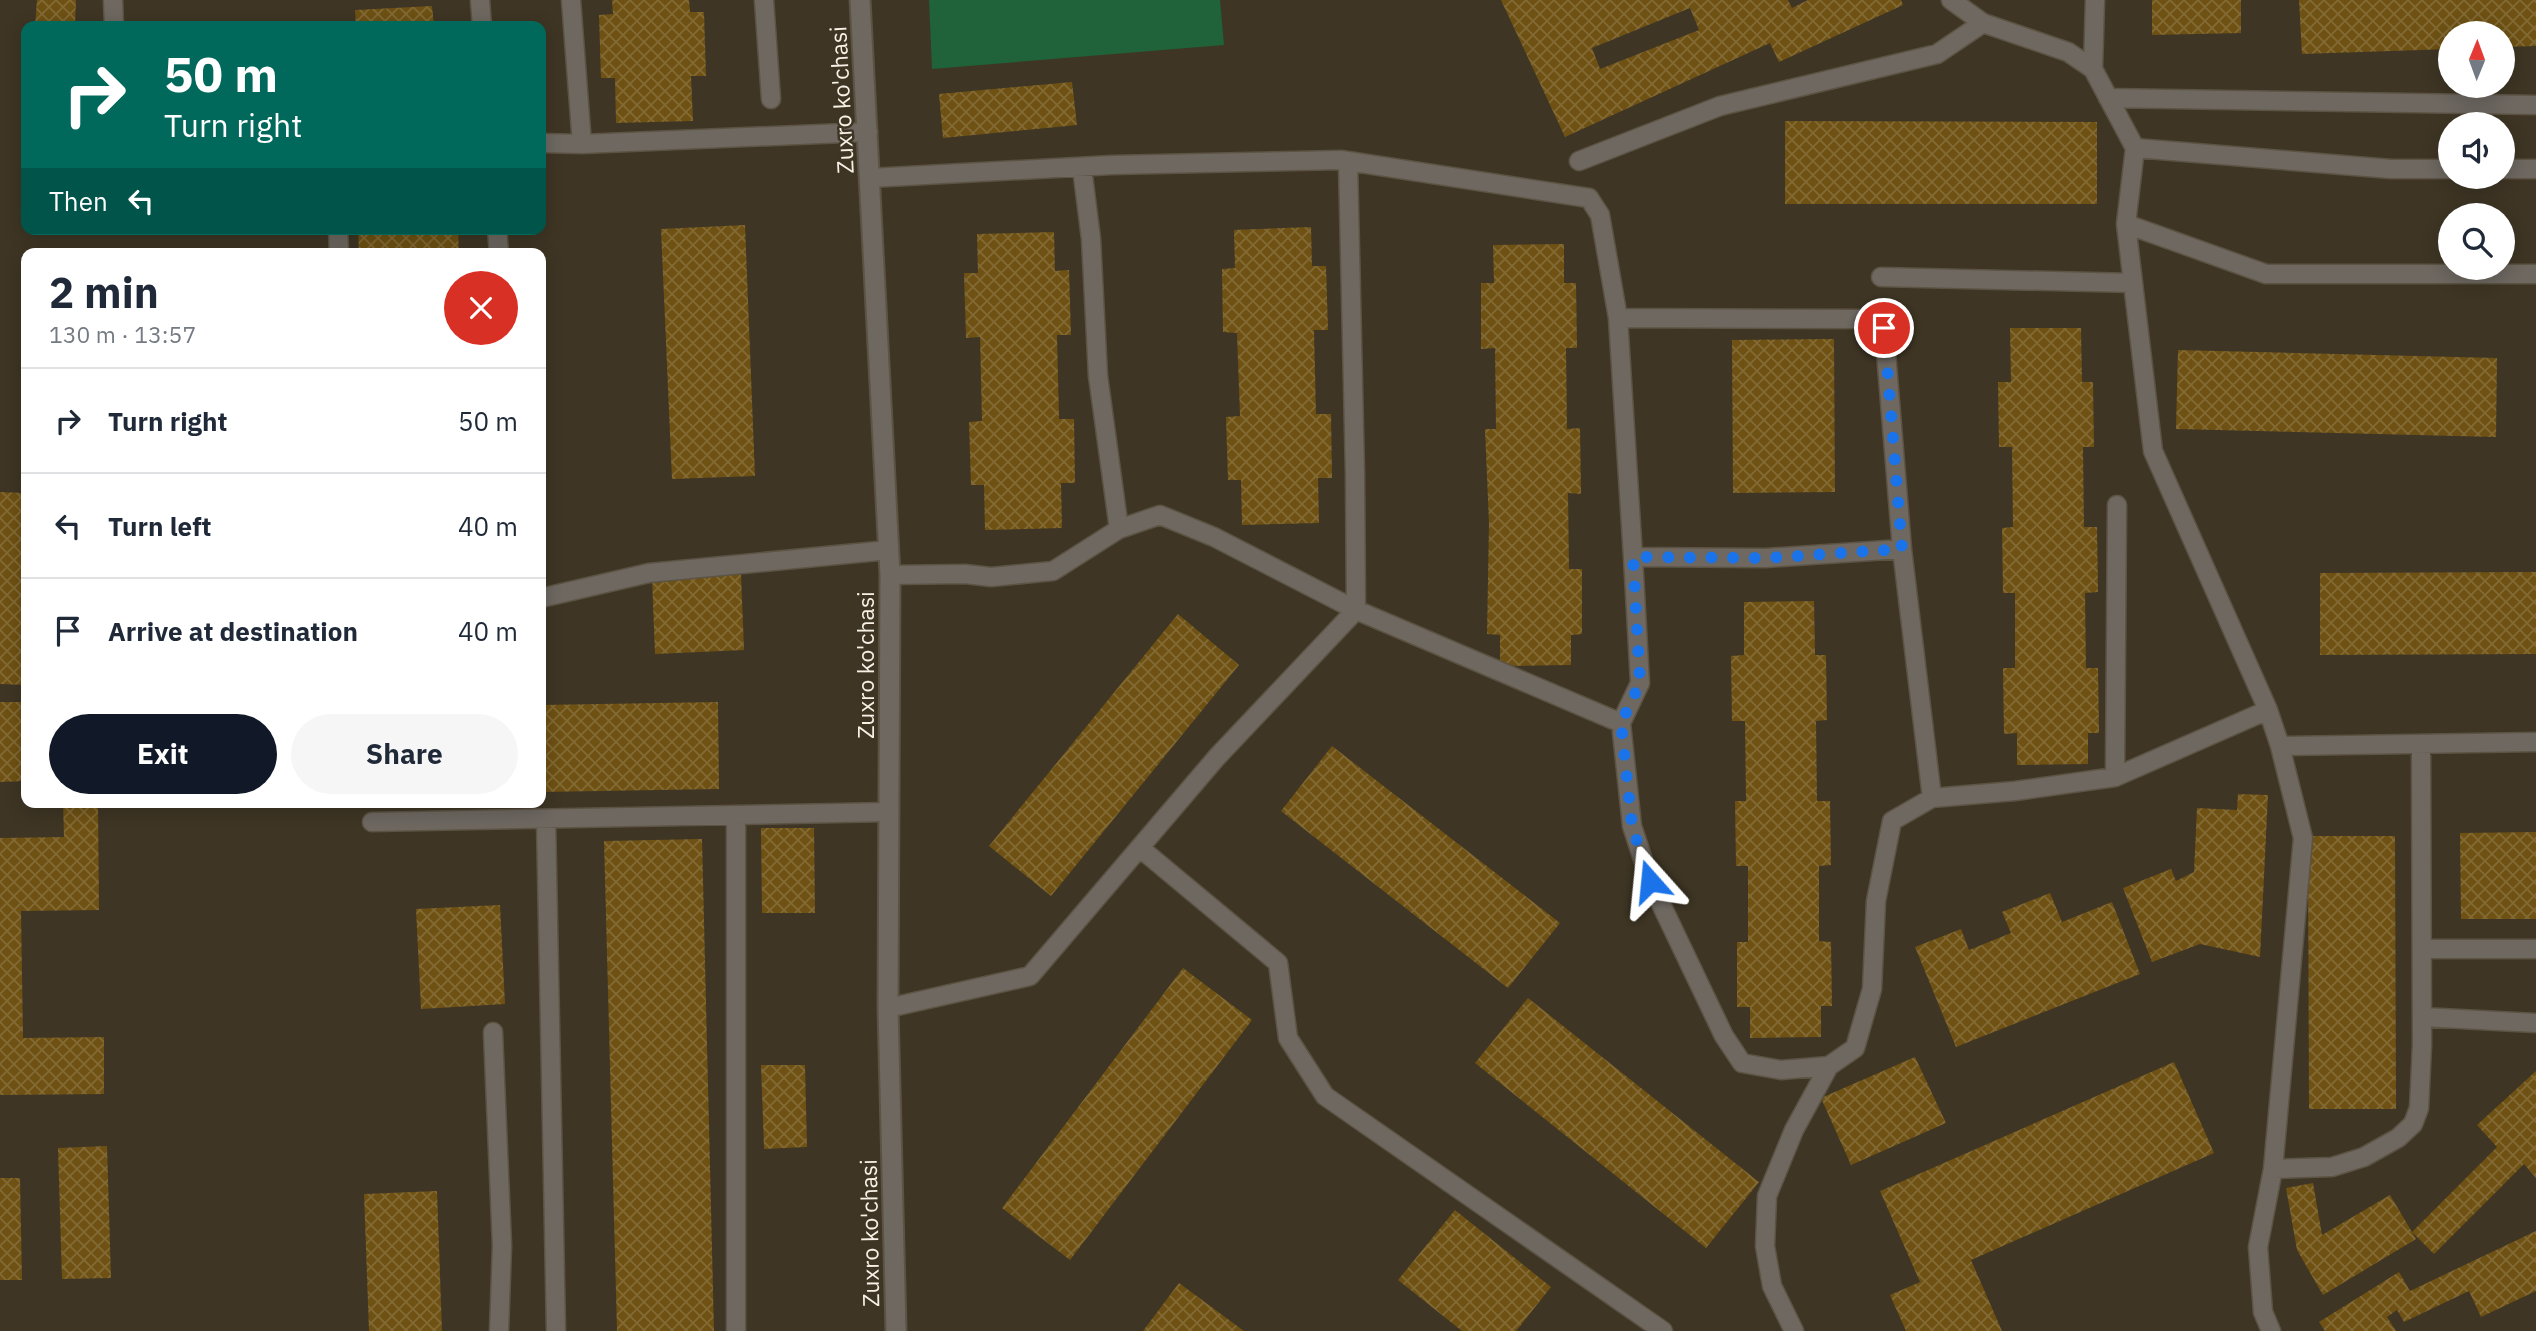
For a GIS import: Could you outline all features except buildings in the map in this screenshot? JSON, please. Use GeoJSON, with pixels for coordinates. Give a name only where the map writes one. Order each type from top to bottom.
{"type":"FeatureCollection","features":[{"type":"Feature","properties":{"kind":"street","name":"Zuxro ko'chasi"},"geometry":{"type":"LineString","coordinates":[[860,0],[890,575],[888,1008],[896,1331]]}},
{"type":"Feature","properties":{"kind":"lane"},"geometry":{"type":"LineString","coordinates":[[113,0],[114,21]]}},
{"type":"Feature","properties":{"kind":"lane"},"geometry":{"type":"LineString","coordinates":[[480,0],[482,21]]}},
{"type":"Feature","properties":{"kind":"lane"},"geometry":{"type":"LineString","coordinates":[[571,0],[582,144]]}},
{"type":"Feature","properties":{"kind":"lane"},"geometry":{"type":"LineString","coordinates":[[764,0],[771,99]]}},
{"type":"Feature","properties":{"kind":"lane"},"geometry":{"type":"LineString","coordinates":[[1951,0],[1983,23],[2068,52],[2093,69],[2135,148],[2126,224],[2153,452],[2268,710],[2303,838],[2273,1169],[2258,1247],[2263,1312],[2271,1331]]}},
{"type":"Feature","properties":{"kind":"lane"},"geometry":{"type":"LineString","coordinates":[[2093,69],[2095,0]]}},
{"type":"Feature","properties":{"kind":"lane"},"geometry":{"type":"LineString","coordinates":[[1580,161],[1720,106],[1937,54],[1983,23]]}},
{"type":"Feature","properties":{"kind":"lane"},"geometry":{"type":"LineString","coordinates":[[2108,98],[2536,104]]}},
{"type":"Feature","properties":{"kind":"lane"},"geometry":{"type":"LineString","coordinates":[[546,143],[582,144],[868,132]]}},
{"type":"Feature","properties":{"kind":"lane"},"geometry":{"type":"LineString","coordinates":[[2135,148],[2391,169],[2438,169]]}},
{"type":"Feature","properties":{"kind":"lane"},"geometry":{"type":"LineString","coordinates":[[870,178],[1082,168],[1348,162],[1589,198],[1600,215],[1618,318],[1640,683],[1621,723],[1632,826],[1647,870],[1724,1036],[1742,1063],[1781,1070],[1829,1066]]}},
{"type":"Feature","properties":{"kind":"lane"},"geometry":{"type":"LineString","coordinates":[[888,1008],[1030,976],[1217,757],[1356,610],[1348,162]]}},
{"type":"Feature","properties":{"kind":"lane"},"geometry":{"type":"LineString","coordinates":[[1082,168],[1091,239],[1097,376],[1119,529]]}},
{"type":"Feature","properties":{"kind":"lane"},"geometry":{"type":"LineString","coordinates":[[2515,169],[2536,169]]}},
{"type":"Feature","properties":{"kind":"lane"},"geometry":{"type":"LineString","coordinates":[[2126,224],[2266,274],[2536,274]]}},
{"type":"Feature","properties":{"kind":"lane"},"geometry":{"type":"LineString","coordinates":[[1881,278],[2133,283]]}},
{"type":"Feature","properties":{"kind":"lane"},"geometry":{"type":"LineString","coordinates":[[1618,318],[1864,320],[1884,328],[1902,549],[1932,798]]}},
{"type":"Feature","properties":{"kind":"lane"},"geometry":{"type":"LineString","coordinates":[[2115,777],[2117,505]]}},
{"type":"Feature","properties":{"kind":"lane"},"geometry":{"type":"LineString","coordinates":[[890,575],[965,574],[991,577],[1053,571],[1119,529],[1160,515],[1214,537],[1356,610],[1621,723]]}},
{"type":"Feature","properties":{"kind":"lane"},"geometry":{"type":"LineString","coordinates":[[1633,557],[1766,558],[1902,549]]}},
{"type":"Feature","properties":{"kind":"lane"},"geometry":{"type":"LineString","coordinates":[[546,597],[649,573],[889,550]]}},
{"type":"Feature","properties":{"kind":"lane"},"geometry":{"type":"LineString","coordinates":[[1794,1331],[1772,1286],[1765,1246],[1767,1196],[1783,1152],[1829,1066],[1855,1048],[1872,989],[1876,901],[1892,821],[1932,798],[2015,791],[2115,777],[2268,710]]}},
{"type":"Feature","properties":{"kind":"lane"},"geometry":{"type":"LineString","coordinates":[[2280,746],[2536,741]]}},
{"type":"Feature","properties":{"kind":"lane"},"geometry":{"type":"LineString","coordinates":[[2273,1169],[2332,1167],[2364,1157],[2398,1138],[2413,1125],[2419,1108],[2422,1017],[2421,744]]}},
{"type":"Feature","properties":{"kind":"lane"},"geometry":{"type":"LineString","coordinates":[[372,822],[889,812]]}},
{"type":"Feature","properties":{"kind":"lane"},"geometry":{"type":"LineString","coordinates":[[736,815],[736,1331]]}},
{"type":"Feature","properties":{"kind":"lane"},"geometry":{"type":"LineString","coordinates":[[546,819],[556,1331]]}},
{"type":"Feature","properties":{"kind":"lane"},"geometry":{"type":"LineString","coordinates":[[1140,848],[1278,963],[1288,1038],[1325,1096],[1662,1331]]}},
{"type":"Feature","properties":{"kind":"lane"},"geometry":{"type":"LineString","coordinates":[[2422,949],[2536,949]]}},
{"type":"Feature","properties":{"kind":"lane"},"geometry":{"type":"LineString","coordinates":[[2422,1017],[2536,1023]]}},
{"type":"Feature","properties":{"kind":"lane"},"geometry":{"type":"LineString","coordinates":[[493,1032],[502,1246],[499,1331]]}},
{"type":"Feature","properties":{"kind":"green space"},"geometry":{"type":"Polygon","coordinates":[[[929,0],[1220,0],[1224,45],[932,69],[929,0]]]}},
{"type":"Feature","properties":{"kind":"route"},"geometry":{"type":"LineString","coordinates":[[1650,881],[1632,826],[1621,723],[1640,683],[1633,557],[1766,558],[1902,549],[1884,328]]}}]}
